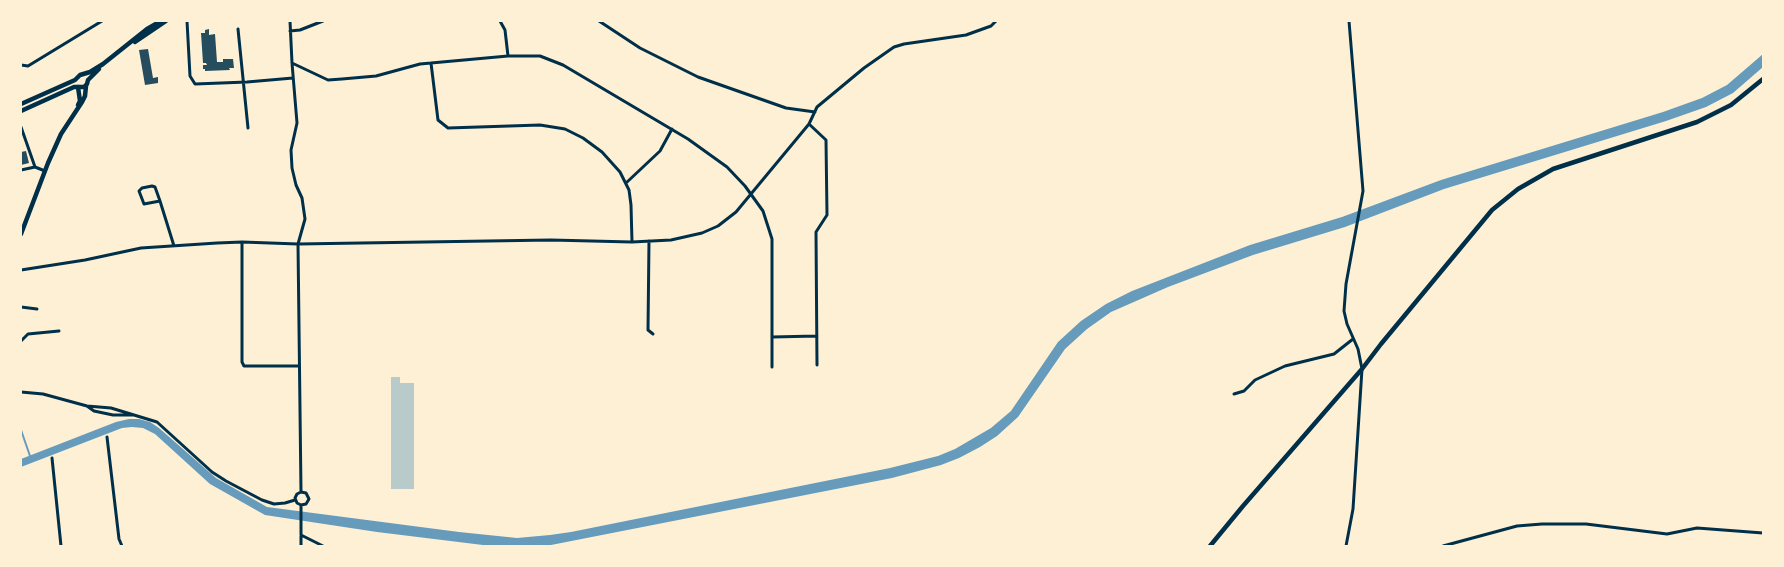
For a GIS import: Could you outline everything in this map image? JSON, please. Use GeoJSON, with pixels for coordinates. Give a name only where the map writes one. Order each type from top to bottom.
{"type":"FeatureCollection","features":[{"type":"Feature","properties":{"kind":"main road"},"geometry":{"type":"LineString","coordinates":[[124,49],[147,29],[161,21]]}},
{"type":"Feature","properties":{"kind":"main road"},"geometry":{"type":"LineString","coordinates":[[21,104],[75,80],[77,77],[103,64],[166,21]]}},
{"type":"Feature","properties":{"kind":"main road"},"geometry":{"type":"LineString","coordinates":[[21,234],[25,215],[62,134],[85,96],[88,80],[103,64]]}},
{"type":"Feature","properties":{"kind":"main road"},"geometry":{"type":"LineString","coordinates":[[83,75],[88,80]]}},
{"type":"Feature","properties":{"kind":"main road"},"geometry":{"type":"LineString","coordinates":[[1210,546],[1362,369],[1492,210],[1518,189],[1554,169],[1697,122],[1731,105],[1763,79]]}},
{"type":"Feature","properties":{"kind":"main road"},"geometry":{"type":"LineString","coordinates":[[75,80],[80,100],[78,107]]}},
{"type":"Feature","properties":{"kind":"main road"},"geometry":{"type":"LineString","coordinates":[[21,111],[78,87],[86,86]]}},
{"type":"Feature","properties":{"kind":"street"},"geometry":{"type":"LineString","coordinates":[[21,65],[28,66],[102,21]]}},
{"type":"Feature","properties":{"kind":"street"},"geometry":{"type":"LineString","coordinates":[[187,21],[190,76],[195,84],[293,78]]}},
{"type":"Feature","properties":{"kind":"street"},"geometry":{"type":"LineString","coordinates":[[290,21],[297,123],[292,150],[292,168],[296,186],[302,198],[305,219],[298,244],[301,492]]}},
{"type":"Feature","properties":{"kind":"street"},"geometry":{"type":"LineString","coordinates":[[290,31],[300,30],[322,21]]}},
{"type":"Feature","properties":{"kind":"street"},"geometry":{"type":"LineString","coordinates":[[500,21],[505,30],[508,56]]}},
{"type":"Feature","properties":{"kind":"street"},"geometry":{"type":"LineString","coordinates":[[599,21],[640,48],[698,77],[786,108],[815,112]]}},
{"type":"Feature","properties":{"kind":"street"},"geometry":{"type":"LineString","coordinates":[[21,270],[86,260],[140,248],[242,242],[298,244],[551,240],[632,242],[671,240],[702,233],[718,226],[736,212],[808,124],[817,107],[864,68],[894,47],[966,35],[991,26],[996,21]]}},
{"type":"Feature","properties":{"kind":"street"},"geometry":{"type":"LineString","coordinates":[[1346,546],[1353,509],[1362,369],[1358,349],[1347,324],[1344,311],[1346,284],[1363,191],[1349,21]]}},
{"type":"Feature","properties":{"kind":"street"},"geometry":{"type":"LineString","coordinates":[[238,29],[248,128]]}},
{"type":"Feature","properties":{"kind":"street"},"geometry":{"type":"LineString","coordinates":[[292,63],[328,80],[342,80],[376,76],[404,67],[431,63],[508,56],[540,56],[552,60],[672,129],[727,167],[763,211],[772,239],[772,367]]}},
{"type":"Feature","properties":{"kind":"street"},"geometry":{"type":"LineString","coordinates":[[431,63],[438,120],[448,128],[540,125],[565,129],[602,152],[620,172],[629,190],[632,242]]}},
{"type":"Feature","properties":{"kind":"street"},"geometry":{"type":"LineString","coordinates":[[808,124],[826,140],[827,215],[816,232],[817,366]]}},
{"type":"Feature","properties":{"kind":"street"},"geometry":{"type":"LineString","coordinates":[[21,127],[35,167]]}},
{"type":"Feature","properties":{"kind":"street"},"geometry":{"type":"LineString","coordinates":[[626,183],[660,151],[672,129]]}},
{"type":"Feature","properties":{"kind":"street"},"geometry":{"type":"LineString","coordinates":[[21,170],[35,167],[45,171]]}},
{"type":"Feature","properties":{"kind":"street"},"geometry":{"type":"LineString","coordinates":[[160,201],[144,204],[139,191],[142,188],[155,187],[160,201],[174,246]]}},
{"type":"Feature","properties":{"kind":"street"},"geometry":{"type":"LineString","coordinates":[[649,241],[648,330],[653,334]]}},
{"type":"Feature","properties":{"kind":"street"},"geometry":{"type":"LineString","coordinates":[[242,242],[242,362],[244,366],[299,366]]}},
{"type":"Feature","properties":{"kind":"street"},"geometry":{"type":"LineString","coordinates":[[21,307],[37,309]]}},
{"type":"Feature","properties":{"kind":"street"},"geometry":{"type":"LineString","coordinates":[[21,341],[28,334],[59,331]]}},
{"type":"Feature","properties":{"kind":"street"},"geometry":{"type":"LineString","coordinates":[[772,337],[817,336]]}},
{"type":"Feature","properties":{"kind":"street"},"geometry":{"type":"LineString","coordinates":[[1234,394],[1244,391],[1255,380],[1285,366],[1334,354],[1353,339]]}},
{"type":"Feature","properties":{"kind":"street"},"geometry":{"type":"LineString","coordinates":[[21,392],[58,397],[87,406],[111,408],[157,422],[212,472],[262,500],[274,504],[295,500]]}},
{"type":"Feature","properties":{"kind":"street"},"geometry":{"type":"LineString","coordinates":[[107,438],[118,539],[122,546]]}},
{"type":"Feature","properties":{"kind":"street"},"geometry":{"type":"LineString","coordinates":[[52,458],[62,546]]}},
{"type":"Feature","properties":{"kind":"street"},"geometry":{"type":"LineString","coordinates":[[295,500],[297,494],[301,492]]}},
{"type":"Feature","properties":{"kind":"street"},"geometry":{"type":"LineString","coordinates":[[300,505],[306,504],[308,499],[306,493],[301,492]]}},
{"type":"Feature","properties":{"kind":"street"},"geometry":{"type":"LineString","coordinates":[[295,500],[300,505],[301,546]]}},
{"type":"Feature","properties":{"kind":"street"},"geometry":{"type":"LineString","coordinates":[[1443,546],[1517,526],[1542,524],[1586,524],[1667,534],[1697,528],[1763,533]]}},
{"type":"Feature","properties":{"kind":"street"},"geometry":{"type":"LineString","coordinates":[[301,535],[323,546]]}},
{"type":"Feature","properties":{"kind":"shaded area"},"geometry":{"type":"Polygon","coordinates":[[[391,377],[400,377],[400,383],[414,383],[414,489],[391,489],[391,377]]]}},
{"type":"Feature","properties":{"kind":"water"},"geometry":{"type":"Polygon","coordinates":[[[1763,54],[1763,67],[1733,93],[1706,107],[1444,189],[1345,227],[1253,255],[1168,287],[1111,312],[1087,329],[1065,349],[1018,417],[997,436],[959,458],[941,465],[892,478],[551,545],[491,546],[377,532],[265,515],[210,484],[155,434],[143,428],[122,428],[21,467],[21,459],[116,422],[139,419],[150,422],[159,428],[216,478],[267,507],[517,538],[571,532],[890,468],[938,456],[955,449],[991,428],[1011,411],[1058,342],[1081,321],[1106,304],[1132,291],[1250,245],[1342,217],[1441,180],[1663,112],[1702,98],[1727,85],[1763,54]]]}},
{"type":"Feature","properties":{"kind":"building"},"geometry":{"type":"Polygon","coordinates":[[[209,29],[209,35],[215,34],[217,62],[223,62],[223,59],[233,59],[234,68],[229,68],[230,70],[205,71],[203,69],[203,65],[207,65],[203,63],[201,33],[205,33],[205,30],[209,29]]]}},
{"type":"Feature","properties":{"kind":"building"},"geometry":{"type":"Polygon","coordinates":[[[148,49],[153,78],[158,77],[158,83],[145,85],[139,50],[148,49]]]}},
{"type":"Feature","properties":{"kind":"building"},"geometry":{"type":"Polygon","coordinates":[[[26,151],[29,163],[21,165],[21,152],[26,151]]]}},
{"type":"Feature","properties":{"kind":"waterway"},"geometry":{"type":"LineString","coordinates":[[21,430],[30,456]]}}]}
